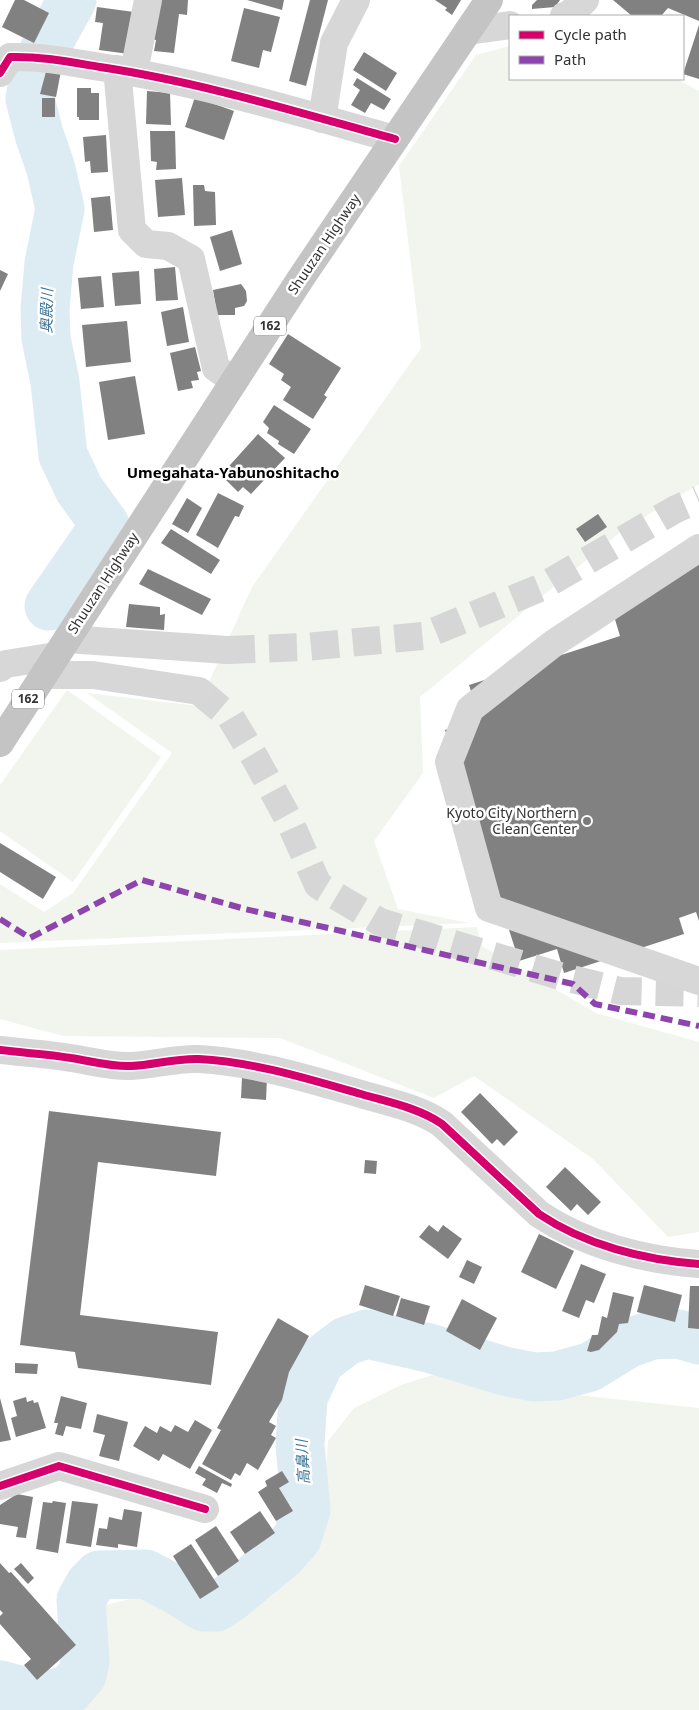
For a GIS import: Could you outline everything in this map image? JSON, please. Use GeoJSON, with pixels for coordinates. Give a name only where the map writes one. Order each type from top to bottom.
{"type":"FeatureCollection","features":[{"type":"Feature","properties":{"kind":"highway","name":"Shuuzan Highway"},"geometry":{"type":"LineString","coordinates":[[0,743],[301,278],[489,0]]}},
{"type":"Feature","properties":{"kind":"street"},"geometry":{"type":"LineString","coordinates":[[148,0],[126,70],[132,230],[146,244],[168,246],[192,259],[216,368],[234,382]]}},
{"type":"Feature","properties":{"kind":"street"},"geometry":{"type":"LineString","coordinates":[[322,119],[334,43],[356,0]]}},
{"type":"Feature","properties":{"kind":"street"},"geometry":{"type":"LineString","coordinates":[[568,15],[585,0]]}},
{"type":"Feature","properties":{"kind":"street"},"geometry":{"type":"LineString","coordinates":[[468,31],[509,25]]}},
{"type":"Feature","properties":{"kind":"street"},"geometry":{"type":"LineString","coordinates":[[0,73],[10,57],[31,56],[126,70],[227,92],[395,139]]}},
{"type":"Feature","properties":{"kind":"street"},"geometry":{"type":"LineString","coordinates":[[699,548],[554,643],[470,709],[449,762],[489,908],[699,981]]}},
{"type":"Feature","properties":{"kind":"street"},"geometry":{"type":"LineString","coordinates":[[0,668],[6,664],[55,657],[227,650]]}},
{"type":"Feature","properties":{"kind":"street"},"geometry":{"type":"LineString","coordinates":[[55,657],[93,674],[199,691]]}},
{"type":"Feature","properties":{"kind":"street"},"geometry":{"type":"LineString","coordinates":[[0,1050],[115,1065],[132,1066],[178,1059],[200,1059],[248,1065],[326,1084],[413,1110],[442,1124],[539,1214],[556,1225],[598,1243],[631,1254],[699,1264]]}},
{"type":"Feature","properties":{"kind":"street"},"geometry":{"type":"LineString","coordinates":[[0,1486],[59,1466],[205,1509]]}},
{"type":"Feature","properties":{"kind":"shaded area"},"geometry":{"type":"Polygon","coordinates":[[[509,46],[509,80],[679,80],[699,91],[699,484],[623,530],[420,697],[423,773],[374,841],[398,909],[469,923],[0,943],[0,884],[44,912],[73,893],[172,753],[87,693],[198,706],[252,587],[421,348],[399,166],[476,55],[509,46]]]}},
{"type":"Feature","properties":{"kind":"shaded area"},"geometry":{"type":"Polygon","coordinates":[[[67,690],[161,757],[73,882],[0,831],[0,785],[67,690]]]}},
{"type":"Feature","properties":{"kind":"shaded area"},"geometry":{"type":"Polygon","coordinates":[[[477,927],[482,946],[596,1013],[699,1042],[699,1232],[668,1237],[593,1159],[474,1076],[434,1098],[280,1038],[63,1036],[0,1019],[0,950],[477,927]]]}},
{"type":"Feature","properties":{"kind":"shaded area"},"geometry":{"type":"Polygon","coordinates":[[[436,1374],[558,1393],[699,1408],[699,1710],[65,1710],[98,1691],[102,1606],[146,1595],[225,1616],[308,1551],[324,1498],[328,1441],[354,1408],[401,1385],[436,1374]]]}},
{"type":"Feature","properties":{"kind":"building"},"geometry":{"type":"Polygon","coordinates":[[[15,0],[24,0],[49,13],[34,43],[2,27],[15,0]]]}},
{"type":"Feature","properties":{"kind":"building"},"geometry":{"type":"Polygon","coordinates":[[[160,0],[188,0],[187,15],[179,14],[174,53],[154,51],[156,40],[145,38],[160,0]]]}},
{"type":"Feature","properties":{"kind":"building"},"geometry":{"type":"Polygon","coordinates":[[[247,0],[284,0],[282,10],[247,0]]]}},
{"type":"Feature","properties":{"kind":"building"},"geometry":{"type":"Polygon","coordinates":[[[310,0],[328,0],[306,86],[289,81],[310,0]]]}},
{"type":"Feature","properties":{"kind":"building"},"geometry":{"type":"Polygon","coordinates":[[[435,0],[461,0],[452,15],[445,10],[447,8],[435,0]]]}},
{"type":"Feature","properties":{"kind":"building"},"geometry":{"type":"Polygon","coordinates":[[[537,0],[560,0],[555,7],[532,9],[532,5],[537,0]]]}},
{"type":"Feature","properties":{"kind":"building"},"geometry":{"type":"Polygon","coordinates":[[[613,0],[699,0],[699,21],[668,8],[662,15],[631,15],[613,0]]]}},
{"type":"Feature","properties":{"kind":"building"},"geometry":{"type":"Polygon","coordinates":[[[97,7],[134,12],[129,54],[99,50],[103,23],[95,22],[97,7]]]}},
{"type":"Feature","properties":{"kind":"building"},"geometry":{"type":"Polygon","coordinates":[[[244,8],[280,17],[271,52],[263,50],[259,68],[231,61],[244,8]]]}},
{"type":"Feature","properties":{"kind":"building"},"geometry":{"type":"Polygon","coordinates":[[[699,25],[699,79],[684,74],[699,25]]]}},
{"type":"Feature","properties":{"kind":"building"},"geometry":{"type":"Polygon","coordinates":[[[364,52],[397,73],[386,91],[353,70],[364,52]]]}},
{"type":"Feature","properties":{"kind":"building"},"geometry":{"type":"Polygon","coordinates":[[[47,68],[61,71],[56,97],[40,94],[47,68]]]}},
{"type":"Feature","properties":{"kind":"building"},"geometry":{"type":"Polygon","coordinates":[[[357,78],[391,99],[384,110],[371,103],[365,113],[351,105],[360,90],[353,85],[357,78]]]}},
{"type":"Feature","properties":{"kind":"building"},"geometry":{"type":"Polygon","coordinates":[[[77,88],[91,88],[91,93],[99,93],[99,120],[79,120],[79,117],[77,117],[77,88]]]}},
{"type":"Feature","properties":{"kind":"building"},"geometry":{"type":"Polygon","coordinates":[[[147,91],[170,93],[171,125],[146,124],[147,91]]]}},
{"type":"Feature","properties":{"kind":"building"},"geometry":{"type":"Polygon","coordinates":[[[195,97],[234,111],[224,140],[185,127],[195,97]]]}},
{"type":"Feature","properties":{"kind":"building"},"geometry":{"type":"Polygon","coordinates":[[[42,98],[55,98],[55,117],[42,117],[42,98]]]}},
{"type":"Feature","properties":{"kind":"building"},"geometry":{"type":"Polygon","coordinates":[[[150,131],[175,131],[176,169],[156,170],[157,162],[151,161],[150,131]]]}},
{"type":"Feature","properties":{"kind":"building"},"geometry":{"type":"Polygon","coordinates":[[[106,135],[108,172],[91,173],[90,161],[85,162],[83,137],[106,135]]]}},
{"type":"Feature","properties":{"kind":"building"},"geometry":{"type":"Polygon","coordinates":[[[182,178],[185,215],[158,217],[155,180],[182,178]]]}},
{"type":"Feature","properties":{"kind":"building"},"geometry":{"type":"Polygon","coordinates":[[[193,185],[204,185],[205,191],[215,192],[216,225],[194,226],[193,185]]]}},
{"type":"Feature","properties":{"kind":"building"},"geometry":{"type":"Polygon","coordinates":[[[110,196],[113,230],[94,232],[91,198],[110,196]]]}},
{"type":"Feature","properties":{"kind":"building"},"geometry":{"type":"Polygon","coordinates":[[[232,230],[242,264],[220,271],[210,237],[232,230]]]}},
{"type":"Feature","properties":{"kind":"building"},"geometry":{"type":"Polygon","coordinates":[[[175,267],[178,300],[156,301],[154,269],[175,267]]]}},
{"type":"Feature","properties":{"kind":"building"},"geometry":{"type":"Polygon","coordinates":[[[0,270],[8,274],[0,291],[0,270]]]}},
{"type":"Feature","properties":{"kind":"building"},"geometry":{"type":"Polygon","coordinates":[[[139,271],[141,304],[115,306],[112,273],[139,271]]]}},
{"type":"Feature","properties":{"kind":"building"},"geometry":{"type":"Polygon","coordinates":[[[101,276],[104,307],[81,309],[78,278],[101,276]]]}},
{"type":"Feature","properties":{"kind":"building"},"geometry":{"type":"Polygon","coordinates":[[[241,284],[246,291],[247,301],[244,306],[235,308],[235,315],[217,315],[213,290],[241,284]]]}},
{"type":"Feature","properties":{"kind":"building"},"geometry":{"type":"Polygon","coordinates":[[[183,307],[189,342],[167,346],[161,312],[183,307]]]}},
{"type":"Feature","properties":{"kind":"building"},"geometry":{"type":"Polygon","coordinates":[[[127,321],[131,362],[86,367],[82,325],[127,321]]]}},
{"type":"Feature","properties":{"kind":"building"},"geometry":{"type":"Polygon","coordinates":[[[288,334],[341,368],[324,395],[327,397],[313,419],[283,400],[291,387],[281,380],[284,374],[269,364],[288,334]]]}},
{"type":"Feature","properties":{"kind":"building"},"geometry":{"type":"Polygon","coordinates":[[[195,347],[201,371],[197,372],[199,380],[191,381],[193,388],[178,391],[170,353],[195,347]]]}},
{"type":"Feature","properties":{"kind":"building"},"geometry":{"type":"Polygon","coordinates":[[[135,376],[145,434],[108,440],[99,382],[135,376]]]}},
{"type":"Feature","properties":{"kind":"building"},"geometry":{"type":"Polygon","coordinates":[[[274,405],[311,429],[294,454],[278,444],[279,441],[267,433],[269,428],[263,422],[274,405]]]}},
{"type":"Feature","properties":{"kind":"building"},"geometry":{"type":"Polygon","coordinates":[[[258,434],[285,458],[251,494],[243,487],[238,492],[221,475],[258,434]]]}},
{"type":"Feature","properties":{"kind":"building"},"geometry":{"type":"Polygon","coordinates":[[[218,493],[244,506],[239,517],[235,516],[218,548],[196,535],[218,493]]]}},
{"type":"Feature","properties":{"kind":"building"},"geometry":{"type":"Polygon","coordinates":[[[187,498],[202,508],[188,533],[172,524],[187,498]]]}},
{"type":"Feature","properties":{"kind":"building"},"geometry":{"type":"Polygon","coordinates":[[[598,514],[607,527],[585,542],[576,529],[598,514]]]}},
{"type":"Feature","properties":{"kind":"building"},"geometry":{"type":"Polygon","coordinates":[[[171,529],[220,560],[211,574],[161,543],[171,529]]]}},
{"type":"Feature","properties":{"kind":"building","name":"Kyoto City Northern Clean Center"},"geometry":{"type":"Polygon","coordinates":[[[699,563],[699,921],[696,912],[679,918],[684,934],[564,973],[557,949],[519,961],[445,730],[480,718],[469,685],[620,636],[607,593],[699,563]]]}},
{"type":"Feature","properties":{"kind":"building"},"geometry":{"type":"Polygon","coordinates":[[[148,569],[211,599],[202,615],[139,584],[148,569]]]}},
{"type":"Feature","properties":{"kind":"building"},"geometry":{"type":"Polygon","coordinates":[[[129,604],[160,607],[160,615],[165,614],[164,630],[126,627],[129,604]]]}},
{"type":"Feature","properties":{"kind":"building"},"geometry":{"type":"Polygon","coordinates":[[[0,843],[56,877],[43,899],[0,872],[0,843]]]}},
{"type":"Feature","properties":{"kind":"building"},"geometry":{"type":"Polygon","coordinates":[[[242,1077],[267,1078],[266,1100],[241,1098],[242,1077]]]}},
{"type":"Feature","properties":{"kind":"building"},"geometry":{"type":"Polygon","coordinates":[[[480,1093],[518,1132],[504,1146],[497,1139],[492,1144],[461,1112],[480,1093]]]}},
{"type":"Feature","properties":{"kind":"building"},"geometry":{"type":"Polygon","coordinates":[[[49,1111],[221,1132],[216,1176],[98,1162],[80,1315],[218,1332],[211,1385],[78,1368],[75,1352],[20,1345],[49,1111]]]}},
{"type":"Feature","properties":{"kind":"building"},"geometry":{"type":"Polygon","coordinates":[[[365,1160],[377,1161],[376,1174],[364,1173],[365,1160]]]}},
{"type":"Feature","properties":{"kind":"building"},"geometry":{"type":"Polygon","coordinates":[[[565,1167],[601,1202],[588,1215],[577,1204],[571,1211],[546,1187],[565,1167]]]}},
{"type":"Feature","properties":{"kind":"building"},"geometry":{"type":"Polygon","coordinates":[[[429,1225],[438,1232],[443,1225],[462,1239],[448,1259],[419,1237],[429,1225]]]}},
{"type":"Feature","properties":{"kind":"building"},"geometry":{"type":"Polygon","coordinates":[[[539,1234],[574,1251],[556,1289],[521,1272],[539,1234]]]}},
{"type":"Feature","properties":{"kind":"building"},"geometry":{"type":"Polygon","coordinates":[[[467,1260],[482,1267],[474,1284],[459,1277],[467,1260]]]}},
{"type":"Feature","properties":{"kind":"building"},"geometry":{"type":"Polygon","coordinates":[[[581,1264],[606,1274],[594,1303],[586,1300],[579,1318],[562,1311],[581,1264]]]}},
{"type":"Feature","properties":{"kind":"building"},"geometry":{"type":"Polygon","coordinates":[[[365,1285],[400,1296],[393,1316],[359,1305],[365,1285]]]}},
{"type":"Feature","properties":{"kind":"building"},"geometry":{"type":"Polygon","coordinates":[[[644,1285],[682,1295],[675,1322],[637,1312],[644,1285]]]}},
{"type":"Feature","properties":{"kind":"building"},"geometry":{"type":"Polygon","coordinates":[[[690,1286],[699,1286],[699,1329],[688,1328],[690,1286]]]}},
{"type":"Feature","properties":{"kind":"building"},"geometry":{"type":"Polygon","coordinates":[[[613,1292],[634,1297],[628,1323],[619,1324],[617,1332],[599,1350],[587,1351],[592,1335],[598,1335],[602,1316],[607,1318],[613,1292]]]}},
{"type":"Feature","properties":{"kind":"building"},"geometry":{"type":"Polygon","coordinates":[[[401,1298],[430,1306],[424,1325],[396,1316],[401,1298]]]}},
{"type":"Feature","properties":{"kind":"building"},"geometry":{"type":"Polygon","coordinates":[[[462,1299],[497,1318],[480,1350],[446,1331],[462,1299]]]}},
{"type":"Feature","properties":{"kind":"building"},"geometry":{"type":"Polygon","coordinates":[[[278,1318],[309,1336],[289,1372],[282,1400],[269,1422],[276,1426],[271,1435],[276,1438],[258,1470],[247,1463],[240,1476],[235,1473],[231,1480],[202,1464],[221,1430],[217,1428],[278,1318]]]}},
{"type":"Feature","properties":{"kind":"building"},"geometry":{"type":"Polygon","coordinates":[[[15,1363],[38,1364],[37,1374],[15,1373],[15,1363]]]}},
{"type":"Feature","properties":{"kind":"building"},"geometry":{"type":"Polygon","coordinates":[[[61,1396],[87,1403],[81,1429],[66,1426],[63,1436],[55,1434],[58,1423],[54,1423],[61,1396]]]}},
{"type":"Feature","properties":{"kind":"building"},"geometry":{"type":"Polygon","coordinates":[[[26,1397],[27,1402],[33,1400],[34,1403],[38,1402],[46,1428],[16,1437],[11,1418],[17,1416],[13,1401],[26,1397]]]}},
{"type":"Feature","properties":{"kind":"building"},"geometry":{"type":"Polygon","coordinates":[[[0,1398],[11,1440],[0,1442],[0,1398]]]}},
{"type":"Feature","properties":{"kind":"building"},"geometry":{"type":"Polygon","coordinates":[[[97,1414],[128,1422],[119,1461],[99,1456],[105,1435],[93,1432],[97,1414]]]}},
{"type":"Feature","properties":{"kind":"building"},"geometry":{"type":"Polygon","coordinates":[[[195,1420],[212,1430],[190,1469],[163,1454],[159,1461],[133,1446],[145,1426],[157,1433],[160,1426],[171,1432],[175,1425],[188,1432],[195,1420]]]}},
{"type":"Feature","properties":{"kind":"building"},"geometry":{"type":"Polygon","coordinates":[[[199,1466],[232,1484],[231,1487],[222,1483],[217,1493],[202,1485],[206,1479],[195,1473],[199,1466]]]}},
{"type":"Feature","properties":{"kind":"building"},"geometry":{"type":"Polygon","coordinates":[[[282,1471],[289,1482],[279,1488],[293,1511],[276,1521],[258,1492],[267,1486],[265,1481],[282,1471]]]}},
{"type":"Feature","properties":{"kind":"building"},"geometry":{"type":"Polygon","coordinates":[[[17,1494],[33,1497],[26,1538],[16,1537],[18,1527],[0,1524],[0,1505],[17,1494]]]}},
{"type":"Feature","properties":{"kind":"building"},"geometry":{"type":"Polygon","coordinates":[[[53,1501],[66,1503],[58,1553],[36,1549],[43,1502],[52,1503],[53,1501]]]}},
{"type":"Feature","properties":{"kind":"building"},"geometry":{"type":"Polygon","coordinates":[[[72,1501],[98,1504],[91,1547],[66,1543],[72,1501]]]}},
{"type":"Feature","properties":{"kind":"building"},"geometry":{"type":"Polygon","coordinates":[[[124,1509],[142,1512],[137,1547],[118,1544],[118,1548],[96,1545],[99,1528],[107,1529],[109,1517],[122,1520],[124,1509]]]}},
{"type":"Feature","properties":{"kind":"building"},"geometry":{"type":"Polygon","coordinates":[[[260,1511],[275,1533],[245,1554],[230,1532],[260,1511]]]}},
{"type":"Feature","properties":{"kind":"building"},"geometry":{"type":"Polygon","coordinates":[[[216,1526],[239,1561],[218,1576],[195,1540],[216,1526]]]}},
{"type":"Feature","properties":{"kind":"building"},"geometry":{"type":"Polygon","coordinates":[[[191,1544],[219,1587],[200,1599],[173,1556],[191,1544]]]}},
{"type":"Feature","properties":{"kind":"building"},"geometry":{"type":"Polygon","coordinates":[[[0,1563],[9,1573],[11,1572],[76,1645],[37,1680],[24,1665],[31,1659],[0,1624],[0,1616],[3,1613],[0,1610],[0,1563]]]}},
{"type":"Feature","properties":{"kind":"building"},"geometry":{"type":"Polygon","coordinates":[[[21,1563],[34,1578],[28,1584],[14,1569],[21,1563]]]}},
{"type":"Feature","properties":{"kind":"waterway","name":"奥殿川"},"geometry":{"type":"LineString","coordinates":[[49,606],[105,525],[79,489],[63,455],[55,382],[46,338],[45,309],[49,263],[60,209],[51,169],[30,99],[35,67],[72,0]]}},
{"type":"Feature","properties":{"kind":"waterway","name":"高鼻川"},"geometry":{"type":"LineString","coordinates":[[0,1685],[42,1696],[69,1690],[82,1675],[85,1661],[81,1600],[90,1584],[99,1575],[146,1574],[204,1607],[216,1607],[283,1554],[297,1538],[306,1510],[300,1445],[303,1398],[320,1361],[346,1341],[367,1334],[429,1348],[504,1371],[534,1377],[557,1376],[590,1367],[629,1343],[652,1335],[678,1334],[699,1340]]}},
{"type":"Feature","properties":{"kind":"tunnel"},"geometry":{"type":"LineString","coordinates":[[227,650],[305,647],[423,636],[540,588],[676,509],[699,499]]}},
{"type":"Feature","properties":{"kind":"tunnel"},"geometry":{"type":"LineString","coordinates":[[199,691],[231,718],[289,820],[318,885],[336,896],[380,922],[560,976],[620,991],[699,993]]}},
{"type":"Feature","properties":{"kind":"marked path"},"geometry":{"type":"LineString","coordinates":[[0,919],[30,938],[142,880],[245,909],[573,984],[595,1004],[699,1026]]}},
{"type":"Feature","properties":{"kind":"cycle path"},"geometry":{"type":"LineString","coordinates":[[0,73],[10,57],[44,58],[78,63],[137,73],[211,89],[395,139]]}},
{"type":"Feature","properties":{"kind":"cycle path"},"geometry":{"type":"LineString","coordinates":[[0,1050],[54,1055],[124,1066],[190,1059],[220,1061],[281,1072],[403,1106],[433,1118],[442,1124],[539,1214],[557,1225],[595,1242],[636,1255],[699,1264]]}},
{"type":"Feature","properties":{"kind":"cycle path"},"geometry":{"type":"LineString","coordinates":[[0,1486],[59,1466],[205,1509]]}},
{"type":"Feature","properties":{"kind":"place","name":"Kyoto City Northern Clean Center"},"geometry":{"type":"Point","coordinates":[587,821]}},
{"type":"Feature","properties":{"kind":"district","name":"Umegahata-Yabunoshitacho"},"geometry":{"type":"Point","coordinates":[233,473]}}]}
